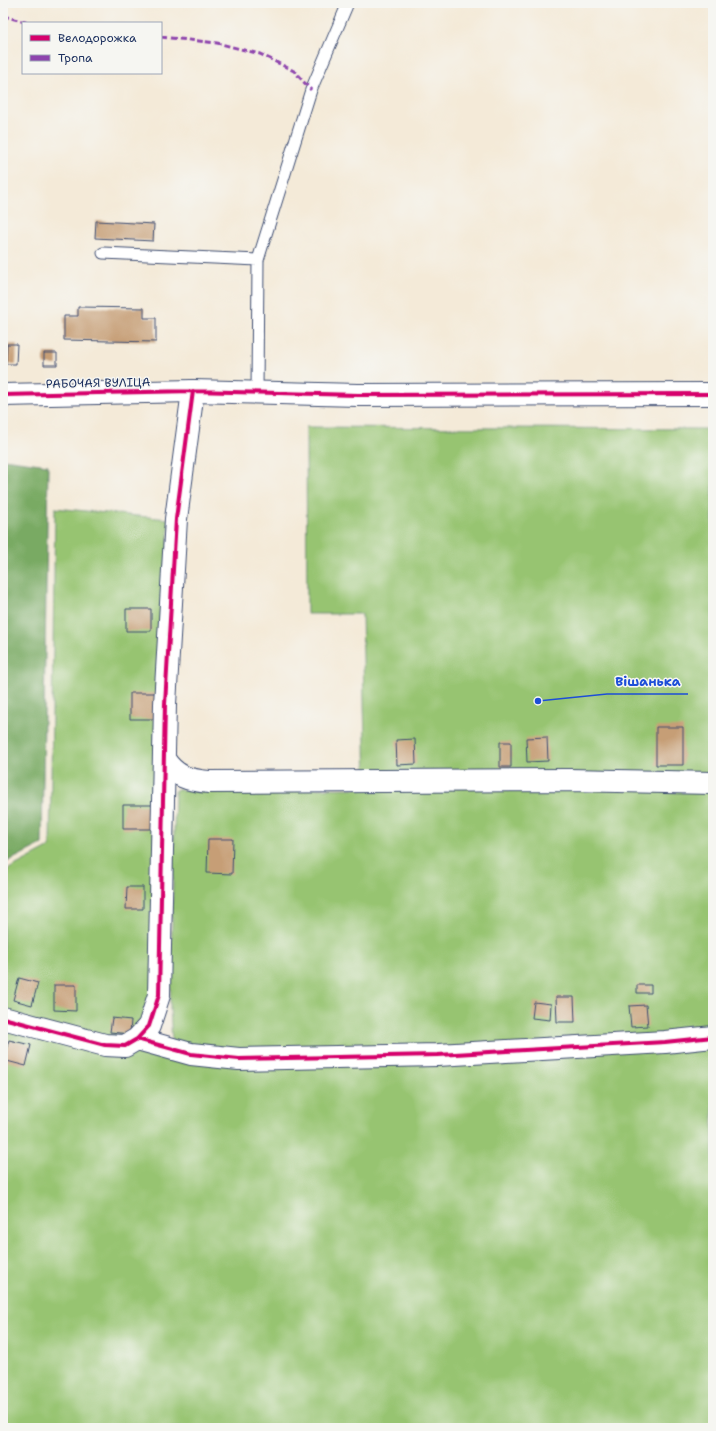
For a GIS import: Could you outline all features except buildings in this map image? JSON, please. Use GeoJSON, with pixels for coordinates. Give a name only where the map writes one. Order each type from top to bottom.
{"type":"FeatureCollection","features":[{"type":"Feature","properties":{"kind":"street","name":"РАБОЧАЯ ВУЛІЦА"},"geometry":{"type":"LineString","coordinates":[[3,395],[193,391],[358,395],[713,394]]}},
{"type":"Feature","properties":{"kind":"street"},"geometry":{"type":"LineString","coordinates":[[3,1018],[105,1045],[125,1046],[137,1039],[149,1026],[159,995],[165,704],[176,518],[193,391]]}},
{"type":"Feature","properties":{"kind":"street"},"geometry":{"type":"LineString","coordinates":[[164,759],[172,771],[183,777],[194,781],[209,782],[569,780],[713,783]]}},
{"type":"Feature","properties":{"kind":"street"},"geometry":{"type":"LineString","coordinates":[[137,1039],[191,1054],[239,1059],[438,1055],[665,1042],[713,1037]]}},
{"type":"Feature","properties":{"kind":"lane"},"geometry":{"type":"LineString","coordinates":[[256,392],[258,260],[311,90],[348,3]]}},
{"type":"Feature","properties":{"kind":"lane"},"geometry":{"type":"LineString","coordinates":[[103,253],[258,260]]}},
{"type":"Feature","properties":{"kind":"green space"},"geometry":{"type":"Polygon","coordinates":[[[306,427],[713,429],[713,1428],[3,1428],[3,872],[50,847],[55,508],[169,519],[154,994],[144,1026],[173,1061],[170,1008],[175,790],[366,788],[362,614],[307,614],[306,427]]]}},
{"type":"Feature","properties":{"kind":"green space"},"geometry":{"type":"Polygon","coordinates":[[[3,459],[48,465],[42,844],[3,864],[3,459]]]}},
{"type":"Feature","properties":{"kind":"marked path"},"geometry":{"type":"LineString","coordinates":[[3,16],[25,22]]}},
{"type":"Feature","properties":{"kind":"marked path"},"geometry":{"type":"LineString","coordinates":[[162,37],[217,43],[260,54],[294,71],[311,90]]}},
{"type":"Feature","properties":{"kind":"cycle path"},"geometry":{"type":"LineString","coordinates":[[3,395],[193,391],[358,395],[713,394]]}},
{"type":"Feature","properties":{"kind":"cycle path"},"geometry":{"type":"LineString","coordinates":[[3,1018],[105,1045],[125,1046],[137,1039],[149,1026],[159,995],[165,704],[176,519],[193,391]]}},
{"type":"Feature","properties":{"kind":"cycle path"},"geometry":{"type":"LineString","coordinates":[[137,1039],[191,1054],[239,1059],[438,1055],[665,1042],[713,1037]]}},
{"type":"Feature","properties":{"kind":"place","name":"Вішанька"},"geometry":{"type":"Point","coordinates":[538,701]}}]}
